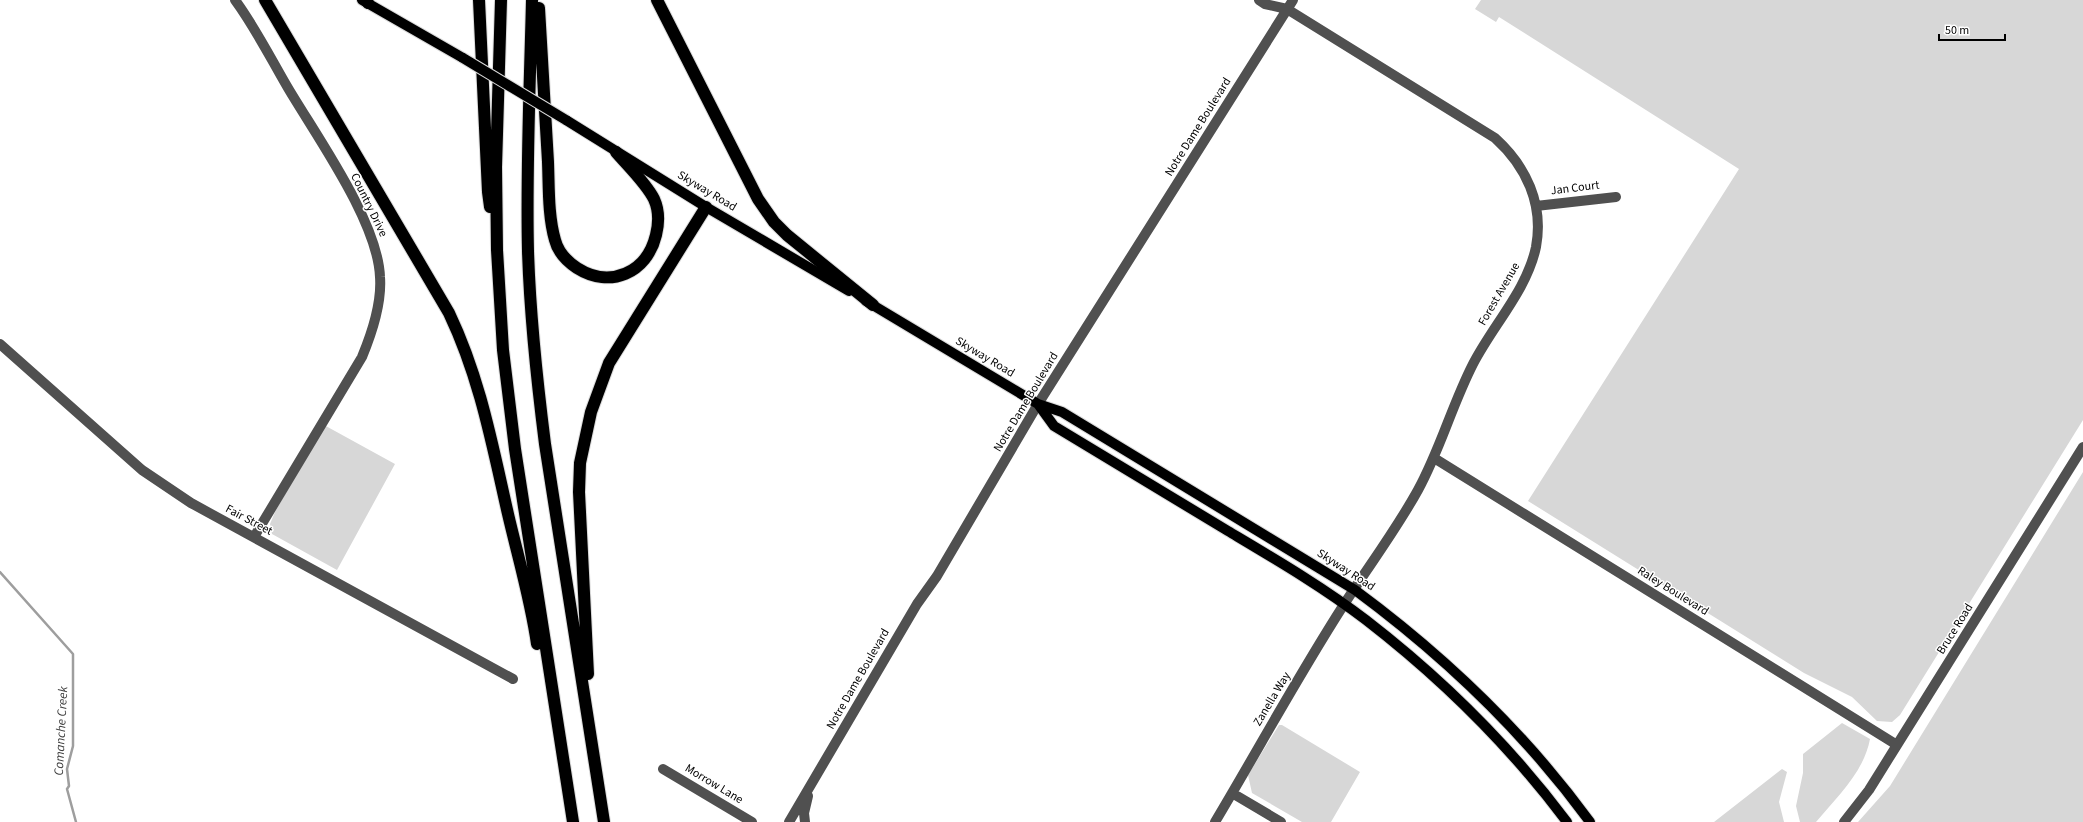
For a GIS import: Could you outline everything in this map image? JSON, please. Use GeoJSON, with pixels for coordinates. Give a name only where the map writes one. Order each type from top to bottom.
{"type":"FeatureCollection","features":[{"type":"Feature","properties":{"kind":"highway"},"geometry":{"type":"LineString","coordinates":[[265,0],[449,313],[464,344],[475,377],[487,423],[535,632],[542,673],[555,711]]}},
{"type":"Feature","properties":{"kind":"highway"},"geometry":{"type":"LineString","coordinates":[[479,0],[488,192],[497,250]]}},
{"type":"Feature","properties":{"kind":"highway"},"geometry":{"type":"LineString","coordinates":[[501,0],[496,167],[497,250],[503,350],[513,433],[573,822]]}},
{"type":"Feature","properties":{"kind":"highway"},"geometry":{"type":"LineString","coordinates":[[532,0],[528,135],[528,252],[535,345],[545,444],[604,822]]}},
{"type":"Feature","properties":{"kind":"highway"},"geometry":{"type":"LineString","coordinates":[[538,0],[549,187],[555,241],[569,262],[597,277],[613,277],[637,267],[647,258],[654,243],[657,229],[658,213],[654,199],[616,152]]}},
{"type":"Feature","properties":{"kind":"highway"},"geometry":{"type":"LineString","coordinates":[[657,0],[758,199],[770,216],[787,235],[873,305]]}},
{"type":"Feature","properties":{"kind":"highway"},"geometry":{"type":"LineString","coordinates":[[592,739],[579,492],[580,463],[584,438],[591,412],[609,363],[706,207]]}},
{"type":"Feature","properties":{"kind":"main road","name":"Skyway Road"},"geometry":{"type":"LineString","coordinates":[[365,1],[566,120],[706,207],[1038,404],[1062,412],[1354,590],[1393,618],[1444,661],[1495,710],[1571,796],[1590,822]]}},
{"type":"Feature","properties":{"kind":"main road","name":"Skyway Road"},"geometry":{"type":"LineString","coordinates":[[1038,404],[1054,426],[1270,556],[1366,620],[1435,678],[1485,725],[1527,772],[1567,822]]}},
{"type":"Feature","properties":{"kind":"street","name":"Country Drive"},"geometry":{"type":"LineString","coordinates":[[235,0],[343,179],[361,214],[376,250],[380,278],[375,318],[370,339],[362,357],[254,537]]}},
{"type":"Feature","properties":{"kind":"street","name":"Forest Avenue"},"geometry":{"type":"LineString","coordinates":[[1259,0],[1266,4],[1287,3],[1495,138],[1520,165],[1529,183],[1536,206],[1538,230],[1536,246],[1526,276],[1473,364],[1450,416],[1434,458],[1417,491],[1354,590]]}},
{"type":"Feature","properties":{"kind":"street","name":"Notre Dame Boulevard"},"geometry":{"type":"LineString","coordinates":[[789,822],[917,604],[941,570],[1038,404],[1287,3]]}},
{"type":"Feature","properties":{"kind":"street","name":"Jan Court"},"geometry":{"type":"LineString","coordinates":[[1536,206],[1616,197]]}},
{"type":"Feature","properties":{"kind":"street","name":"Fair Street"},"geometry":{"type":"LineString","coordinates":[[0,344],[142,470],[191,503],[513,679]]}},
{"type":"Feature","properties":{"kind":"street","name":"Bruce Road"},"geometry":{"type":"LineString","coordinates":[[1844,822],[1869,790],[2083,447]]}},
{"type":"Feature","properties":{"kind":"street","name":"Raley Boulevard"},"geometry":{"type":"LineString","coordinates":[[1434,458],[1897,745]]}},
{"type":"Feature","properties":{"kind":"street","name":"Zanella Way"},"geometry":{"type":"LineString","coordinates":[[1215,822],[1354,590]]}},
{"type":"Feature","properties":{"kind":"street","name":"Morrow Lane"},"geometry":{"type":"LineString","coordinates":[[663,769],[752,822]]}},
{"type":"Feature","properties":{"kind":"street"},"geometry":{"type":"LineString","coordinates":[[805,822],[804,813],[811,786]]}},
{"type":"Feature","properties":{"kind":"street"},"geometry":{"type":"LineString","coordinates":[[1232,793],[1281,822]]}},
{"type":"Feature","properties":{"kind":"shaded area"},"geometry":{"type":"Polygon","coordinates":[[[1481,0],[2083,0],[2083,420],[1900,715],[1892,722],[1877,721],[1852,697],[1804,673],[1528,501],[1739,169],[1499,17],[1496,22],[1475,9],[1481,0]]]}},
{"type":"Feature","properties":{"kind":"shaded area"},"geometry":{"type":"Polygon","coordinates":[[[324,425],[395,464],[337,570],[272,534],[270,524],[275,512],[324,425]]]}},
{"type":"Feature","properties":{"kind":"shaded area"},"geometry":{"type":"Polygon","coordinates":[[[2083,472],[2083,822],[1858,822],[1890,786],[2083,472]]]}},
{"type":"Feature","properties":{"kind":"shaded area"},"geometry":{"type":"Polygon","coordinates":[[[1842,723],[1870,739],[1867,751],[1849,784],[1816,822],[1800,822],[1796,806],[1803,773],[1803,754],[1842,723]]]}},
{"type":"Feature","properties":{"kind":"shaded area"},"geometry":{"type":"Polygon","coordinates":[[[1279,725],[1282,725],[1360,772],[1331,822],[1302,822],[1252,793],[1248,775],[1279,725]]]}},
{"type":"Feature","properties":{"kind":"shaded area"},"geometry":{"type":"Polygon","coordinates":[[[1782,769],[1787,772],[1779,802],[1784,822],[1714,822],[1782,769]]]}},
{"type":"Feature","properties":{"kind":"waterway","name":"Comanche Creek"},"geometry":{"type":"LineString","coordinates":[[0,572],[73,654],[73,746],[67,769],[69,786],[67,789],[76,822]]}}]}
